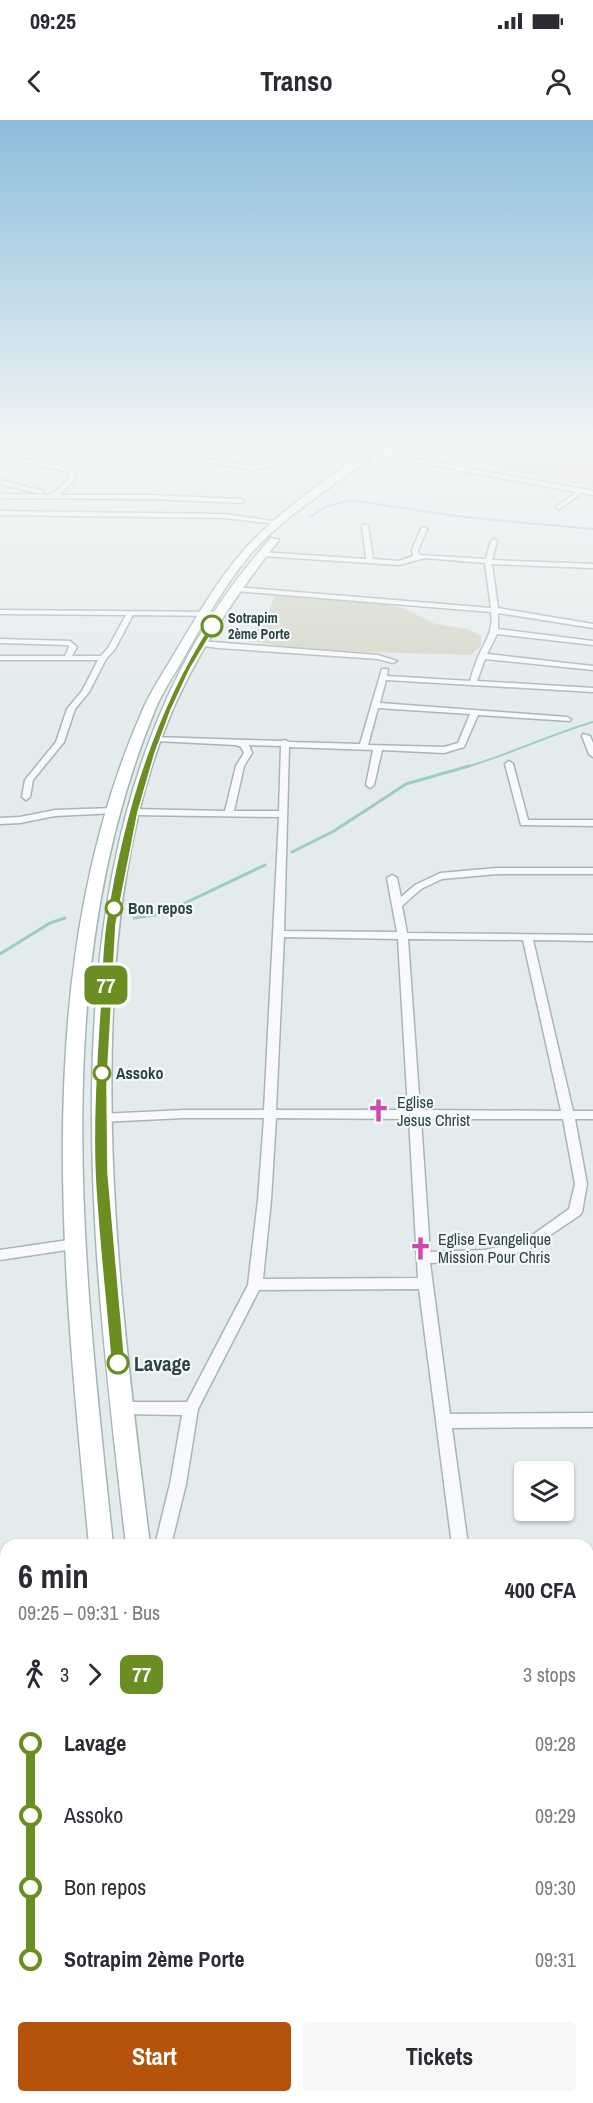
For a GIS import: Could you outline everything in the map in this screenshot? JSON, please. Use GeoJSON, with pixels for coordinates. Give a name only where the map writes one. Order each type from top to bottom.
{"type":"FeatureCollection","features":[{"type":"Feature","properties":{"kind":"main road"},"geometry":{"type":"LineString","coordinates":[[137,1539],[122,1408],[102,1173],[105,1004],[111,924],[133,812],[156,738],[167,710],[202,643],[211,614],[240,560],[262,538]]}},
{"type":"Feature","properties":{"kind":"main road"},"geometry":{"type":"LineString","coordinates":[[100,1539],[75,1244],[73,1120],[78,1007],[98,867],[131,751],[156,692],[183,640],[235,589],[277,538]]}},
{"type":"Feature","properties":{"kind":"street"},"geometry":{"type":"LineString","coordinates":[[367,538],[370,561]]}},
{"type":"Feature","properties":{"kind":"street"},"geometry":{"type":"LineString","coordinates":[[416,556],[421,538]]}},
{"type":"Feature","properties":{"kind":"street"},"geometry":{"type":"LineString","coordinates":[[473,682],[496,621],[488,562],[494,541]]}},
{"type":"Feature","properties":{"kind":"street"},"geometry":{"type":"LineString","coordinates":[[262,554],[403,563],[416,556],[488,562],[593,566]]}},
{"type":"Feature","properties":{"kind":"street"},"geometry":{"type":"LineString","coordinates":[[235,589],[495,610],[592,623]]}},
{"type":"Feature","properties":{"kind":"street"},"geometry":{"type":"LineString","coordinates":[[0,612],[211,614]]}},
{"type":"Feature","properties":{"kind":"street"},"geometry":{"type":"LineString","coordinates":[[26,797],[29,780],[60,742],[71,709],[85,693],[103,658],[111,649],[131,613]]}},
{"type":"Feature","properties":{"kind":"street"},"geometry":{"type":"LineString","coordinates":[[494,631],[593,643]]}},
{"type":"Feature","properties":{"kind":"street"},"geometry":{"type":"LineString","coordinates":[[0,641],[70,643],[73,647],[68,657]]}},
{"type":"Feature","properties":{"kind":"street"},"geometry":{"type":"LineString","coordinates":[[202,643],[378,657],[393,661],[386,666],[363,747]]}},
{"type":"Feature","properties":{"kind":"street"},"geometry":{"type":"LineString","coordinates":[[482,656],[593,668]]}},
{"type":"Feature","properties":{"kind":"street"},"geometry":{"type":"LineString","coordinates":[[0,658],[103,658]]}},
{"type":"Feature","properties":{"kind":"street"},"geometry":{"type":"LineString","coordinates":[[383,678],[593,690]]}},
{"type":"Feature","properties":{"kind":"street"},"geometry":{"type":"LineString","coordinates":[[374,705],[567,719]]}},
{"type":"Feature","properties":{"kind":"street"},"geometry":{"type":"LineString","coordinates":[[156,738],[285,742],[430,751],[454,749],[461,745],[475,713]]}},
{"type":"Feature","properties":{"kind":"street"},"geometry":{"type":"LineString","coordinates":[[586,736],[593,754]]}},
{"type":"Feature","properties":{"kind":"street"},"geometry":{"type":"LineString","coordinates":[[229,813],[240,766],[248,753],[245,746],[235,740]]}},
{"type":"Feature","properties":{"kind":"street"},"geometry":{"type":"LineString","coordinates":[[164,1539],[178,1484],[190,1409],[255,1285],[263,1227],[270,1114],[285,742]]}},
{"type":"Feature","properties":{"kind":"street"},"geometry":{"type":"LineString","coordinates":[[370,785],[378,748]]}},
{"type":"Feature","properties":{"kind":"street"},"geometry":{"type":"LineString","coordinates":[[509,764],[524,823],[593,823]]}},
{"type":"Feature","properties":{"kind":"street"},"geometry":{"type":"LineString","coordinates":[[0,821],[55,813],[113,811]]}},
{"type":"Feature","properties":{"kind":"street"},"geometry":{"type":"LineString","coordinates":[[133,812],[283,813]]}},
{"type":"Feature","properties":{"kind":"street"},"geometry":{"type":"LineString","coordinates":[[397,905],[418,887],[440,876],[497,871],[593,871]]}},
{"type":"Feature","properties":{"kind":"street"},"geometry":{"type":"LineString","coordinates":[[392,878],[403,936],[425,1284],[459,1539]]}},
{"type":"Feature","properties":{"kind":"street"},"geometry":{"type":"LineString","coordinates":[[279,934],[528,939],[593,938]]}},
{"type":"Feature","properties":{"kind":"street"},"geometry":{"type":"LineString","coordinates":[[423,1258],[485,1255],[528,1245],[575,1212],[581,1184],[528,939]]}},
{"type":"Feature","properties":{"kind":"street"},"geometry":{"type":"LineString","coordinates":[[102,1118],[184,1114],[593,1115]]}},
{"type":"Feature","properties":{"kind":"street"},"geometry":{"type":"LineString","coordinates":[[0,1255],[75,1244]]}},
{"type":"Feature","properties":{"kind":"street"},"geometry":{"type":"LineString","coordinates":[[255,1285],[425,1284]]}},
{"type":"Feature","properties":{"kind":"street"},"geometry":{"type":"LineString","coordinates":[[122,1408],[190,1409]]}},
{"type":"Feature","properties":{"kind":"street"},"geometry":{"type":"LineString","coordinates":[[443,1421],[593,1420]]}},
{"type":"Feature","properties":{"kind":"green space"},"geometry":{"type":"Polygon","coordinates":[[[289,593],[363,600],[403,608],[435,624],[467,629],[481,636],[481,646],[470,655],[308,650],[257,642],[255,627],[265,618],[275,596],[289,593]]]}},
{"type":"Feature","properties":{"kind":"waterway"},"geometry":{"type":"LineString","coordinates":[[469,766],[593,722]]}},
{"type":"Feature","properties":{"kind":"waterway"},"geometry":{"type":"LineString","coordinates":[[292,852],[334,831],[406,784],[469,766]]}},
{"type":"Feature","properties":{"kind":"waterway"},"geometry":{"type":"LineString","coordinates":[[463,768],[469,766]]}},
{"type":"Feature","properties":{"kind":"waterway"},"geometry":{"type":"LineString","coordinates":[[134,918],[162,914],[265,865]]}},
{"type":"Feature","properties":{"kind":"waterway"},"geometry":{"type":"LineString","coordinates":[[0,954],[50,923],[65,918]]}},
{"type":"Feature","properties":{"kind":"bus line","name":"77"},"geometry":{"type":"LineString","coordinates":[[118,1363],[102,1173],[101,1084],[111,924],[120,868],[133,812],[151,753],[167,710],[212,626]]}},
{"type":"Feature","properties":{"kind":"place","name":"Sotrapim 2ème Porte"},"geometry":{"type":"Point","coordinates":[212,626]}},
{"type":"Feature","properties":{"kind":"place","name":"Bon repos"},"geometry":{"type":"Point","coordinates":[114,908]}},
{"type":"Feature","properties":{"kind":"place","name":"Assoko"},"geometry":{"type":"Point","coordinates":[102,1073]}},
{"type":"Feature","properties":{"kind":"place","name":"Eglise Jesus Christ"},"geometry":{"type":"Point","coordinates":[379,1111]}},
{"type":"Feature","properties":{"kind":"place","name":"Eglise Evangelique Mission Pour Chris"},"geometry":{"type":"Point","coordinates":[420,1248]}},
{"type":"Feature","properties":{"kind":"place","name":"Lavage"},"geometry":{"type":"Point","coordinates":[118,1363]}}]}
